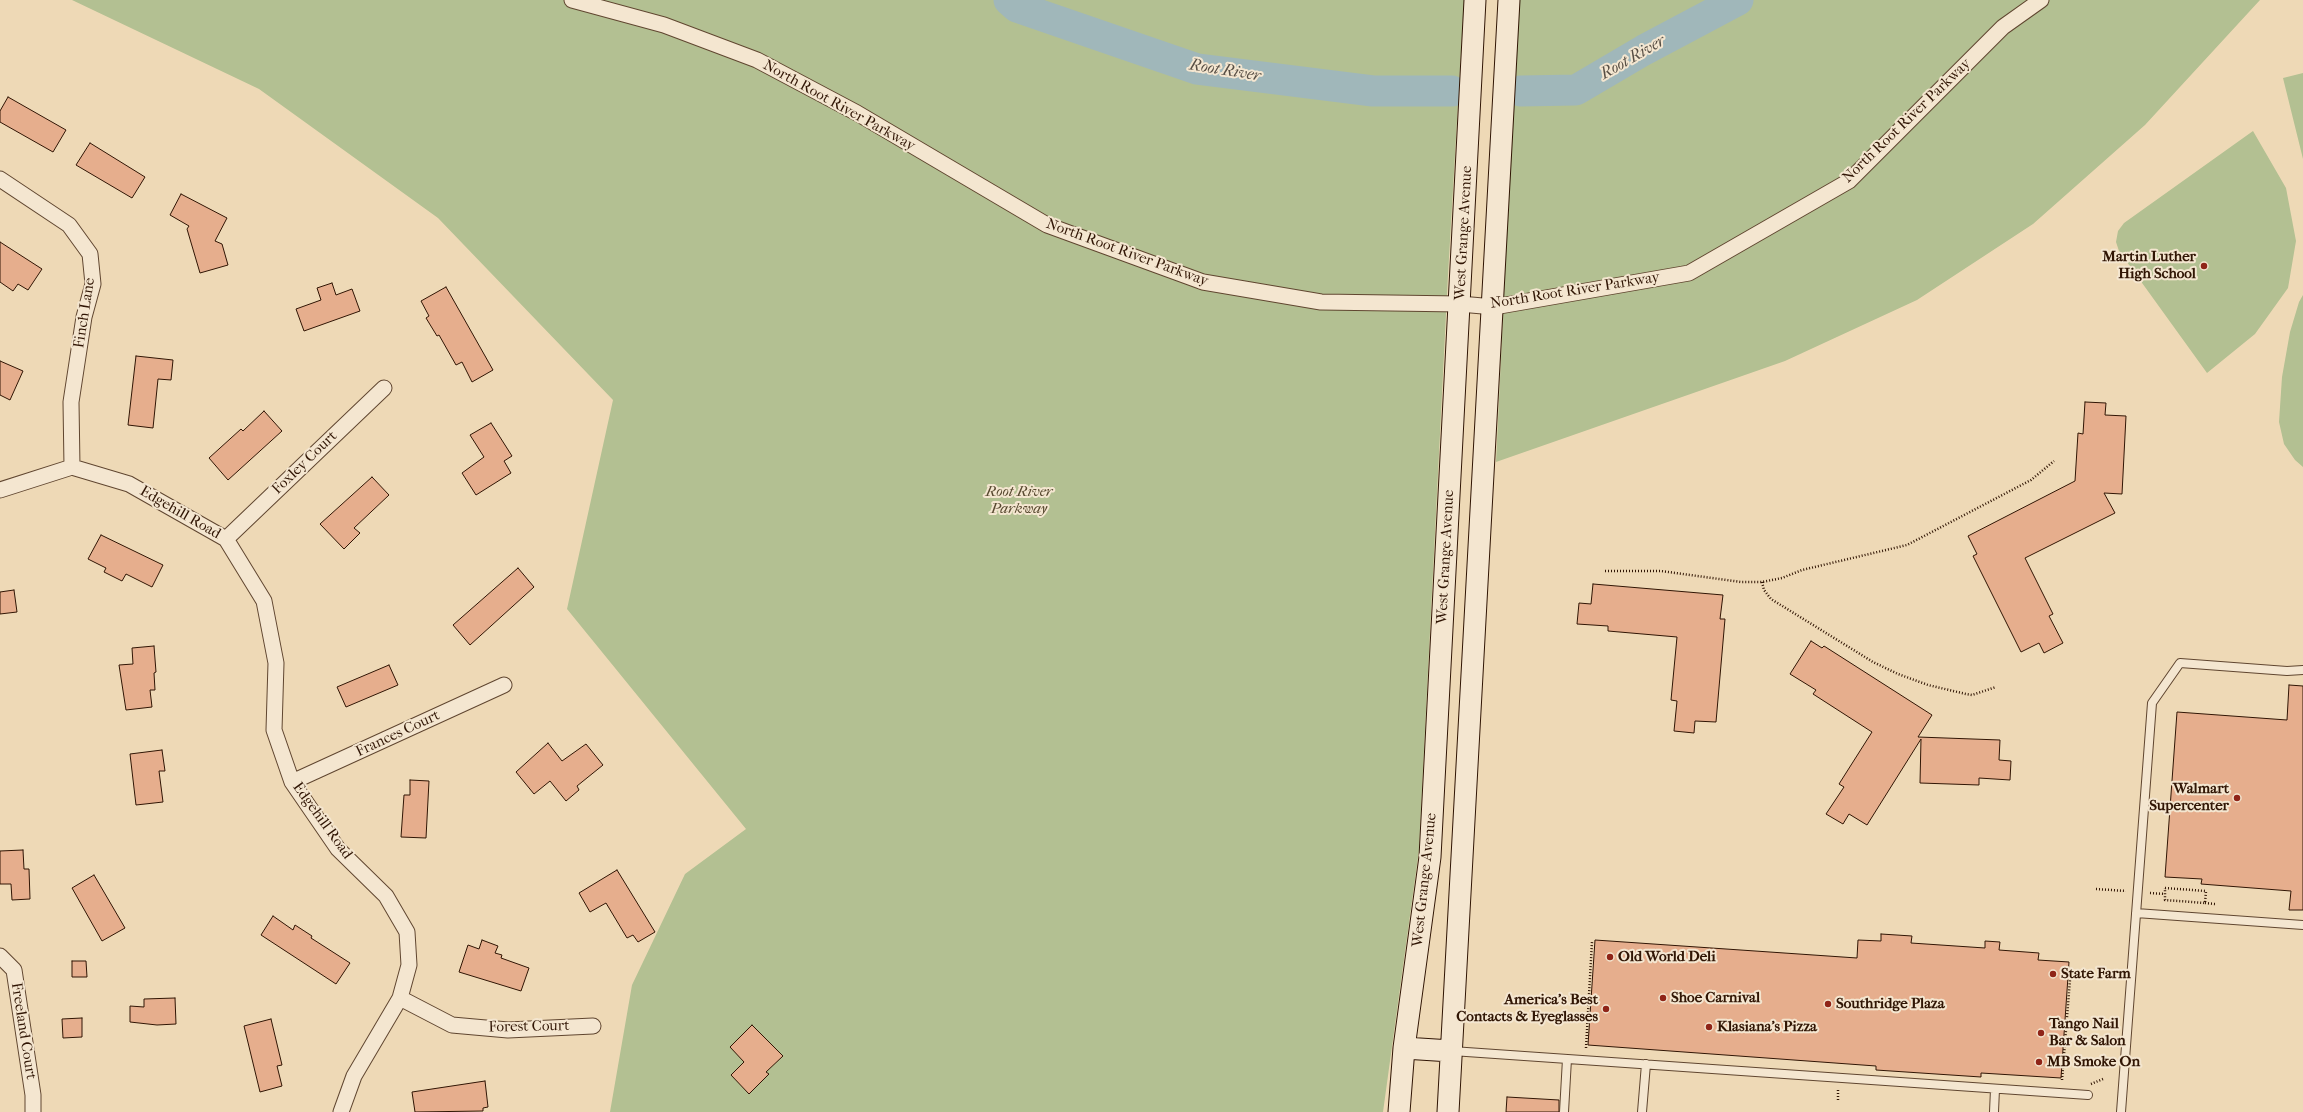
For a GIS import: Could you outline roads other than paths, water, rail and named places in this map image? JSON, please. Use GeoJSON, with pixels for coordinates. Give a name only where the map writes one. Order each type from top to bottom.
{"type":"FeatureCollection","features":[{"type":"Feature","properties":{"kind":"street","name":"North Root River Parkway"},"geometry":{"type":"LineString","coordinates":[[572,0],[664,25],[757,60],[857,112],[1047,225],[1203,282],[1321,302],[1460,304],[1494,307],[1689,273],[1848,181],[2003,27],[2041,0]]}},
{"type":"Feature","properties":{"kind":"street","name":"West Grange Avenue"},"geometry":{"type":"LineString","coordinates":[[1399,1112],[1404,1048],[1430,857],[1475,0]]}},
{"type":"Feature","properties":{"kind":"street"},"geometry":{"type":"LineString","coordinates":[[1448,1112],[1494,307],[1509,0]]}},
{"type":"Feature","properties":{"kind":"street"},"geometry":{"type":"LineString","coordinates":[[1471,85],[1504,87]]}},
{"type":"Feature","properties":{"kind":"street","name":"Finch Lane"},"geometry":{"type":"LineString","coordinates":[[0,178],[69,225],[90,254],[93,284],[84,317],[71,402],[72,467]]}},
{"type":"Feature","properties":{"kind":"street","name":"Foxley Court"},"geometry":{"type":"LineString","coordinates":[[226,539],[384,388]]}},
{"type":"Feature","properties":{"kind":"street"},"geometry":{"type":"LineString","coordinates":[[0,490],[72,467]]}},
{"type":"Feature","properties":{"kind":"street","name":"Edgehill Road"},"geometry":{"type":"LineString","coordinates":[[72,467],[129,484],[226,539],[264,601],[276,663],[274,730],[292,782],[338,849],[386,896],[407,932],[409,964],[400,998],[354,1076],[341,1112]]}},
{"type":"Feature","properties":{"kind":"street","name":"Frances Court"},"geometry":{"type":"LineString","coordinates":[[292,782],[504,685]]}},
{"type":"Feature","properties":{"kind":"street","name":"Freeland Court"},"geometry":{"type":"LineString","coordinates":[[0,956],[14,970],[33,1094],[33,1112]]}},
{"type":"Feature","properties":{"kind":"street","name":"Forest Court"},"geometry":{"type":"LineString","coordinates":[[400,998],[452,1025],[508,1030],[593,1026]]}},
{"type":"Feature","properties":{"kind":"street"},"geometry":{"type":"LineString","coordinates":[[1404,1048],[1451,1051]]}},
{"type":"Feature","properties":{"kind":"lane"},"geometry":{"type":"LineString","coordinates":[[2121,1112],[2152,703],[2180,663],[2303,670]]}},
{"type":"Feature","properties":{"kind":"lane"},"geometry":{"type":"LineString","coordinates":[[2136,913],[2303,925]]}},
{"type":"Feature","properties":{"kind":"lane"},"geometry":{"type":"LineString","coordinates":[[1451,1051],[2088,1095]]}},
{"type":"Feature","properties":{"kind":"lane"},"geometry":{"type":"LineString","coordinates":[[1564,1112],[1567,1059]]}},
{"type":"Feature","properties":{"kind":"lane"},"geometry":{"type":"LineString","coordinates":[[1642,1112],[1646,1064]]}},
{"type":"Feature","properties":{"kind":"lane"},"geometry":{"type":"LineString","coordinates":[[1994,1112],[1995,1089]]}},
{"type":"Feature","properties":{"kind":"waterway","name":"Root River"},"geometry":{"type":"LineString","coordinates":[[1009,0],[1017,7],[1197,69],[1373,91],[1452,91]]}},
{"type":"Feature","properties":{"kind":"waterway","name":"Root River"},"geometry":{"type":"LineString","coordinates":[[1521,91],[1576,90],[1644,50],[1738,0]]}},
{"type":"Feature","properties":{"kind":"place","name":"Martin Luther High School"},"geometry":{"type":"Point","coordinates":[2204,266]}},
{"type":"Feature","properties":{"kind":"place","name":"Walmart Supercenter"},"geometry":{"type":"Point","coordinates":[2237,798]}},
{"type":"Feature","properties":{"kind":"place","name":"Old World Deli"},"geometry":{"type":"Point","coordinates":[1610,957]}},
{"type":"Feature","properties":{"kind":"place","name":"State Farm"},"geometry":{"type":"Point","coordinates":[2053,974]}},
{"type":"Feature","properties":{"kind":"place","name":"Shoe Carnival"},"geometry":{"type":"Point","coordinates":[1663,998]}},
{"type":"Feature","properties":{"kind":"place","name":"Southridge Plaza"},"geometry":{"type":"Point","coordinates":[1828,1004]}},
{"type":"Feature","properties":{"kind":"place","name":"America's Best Contacts & Eyeglasses"},"geometry":{"type":"Point","coordinates":[1606,1009]}},
{"type":"Feature","properties":{"kind":"place","name":"Klasiana's Pizza"},"geometry":{"type":"Point","coordinates":[1709,1027]}},
{"type":"Feature","properties":{"kind":"place","name":"Tango Nail Bar & Salon"},"geometry":{"type":"Point","coordinates":[2041,1033]}},
{"type":"Feature","properties":{"kind":"place","name":"MB Smoke On"},"geometry":{"type":"Point","coordinates":[2039,1062]}},
{"type":"Feature","properties":{"kind":"park label","name":"Root River Parkway"},"geometry":{"type":"Point","coordinates":[1019,500]}}]}
